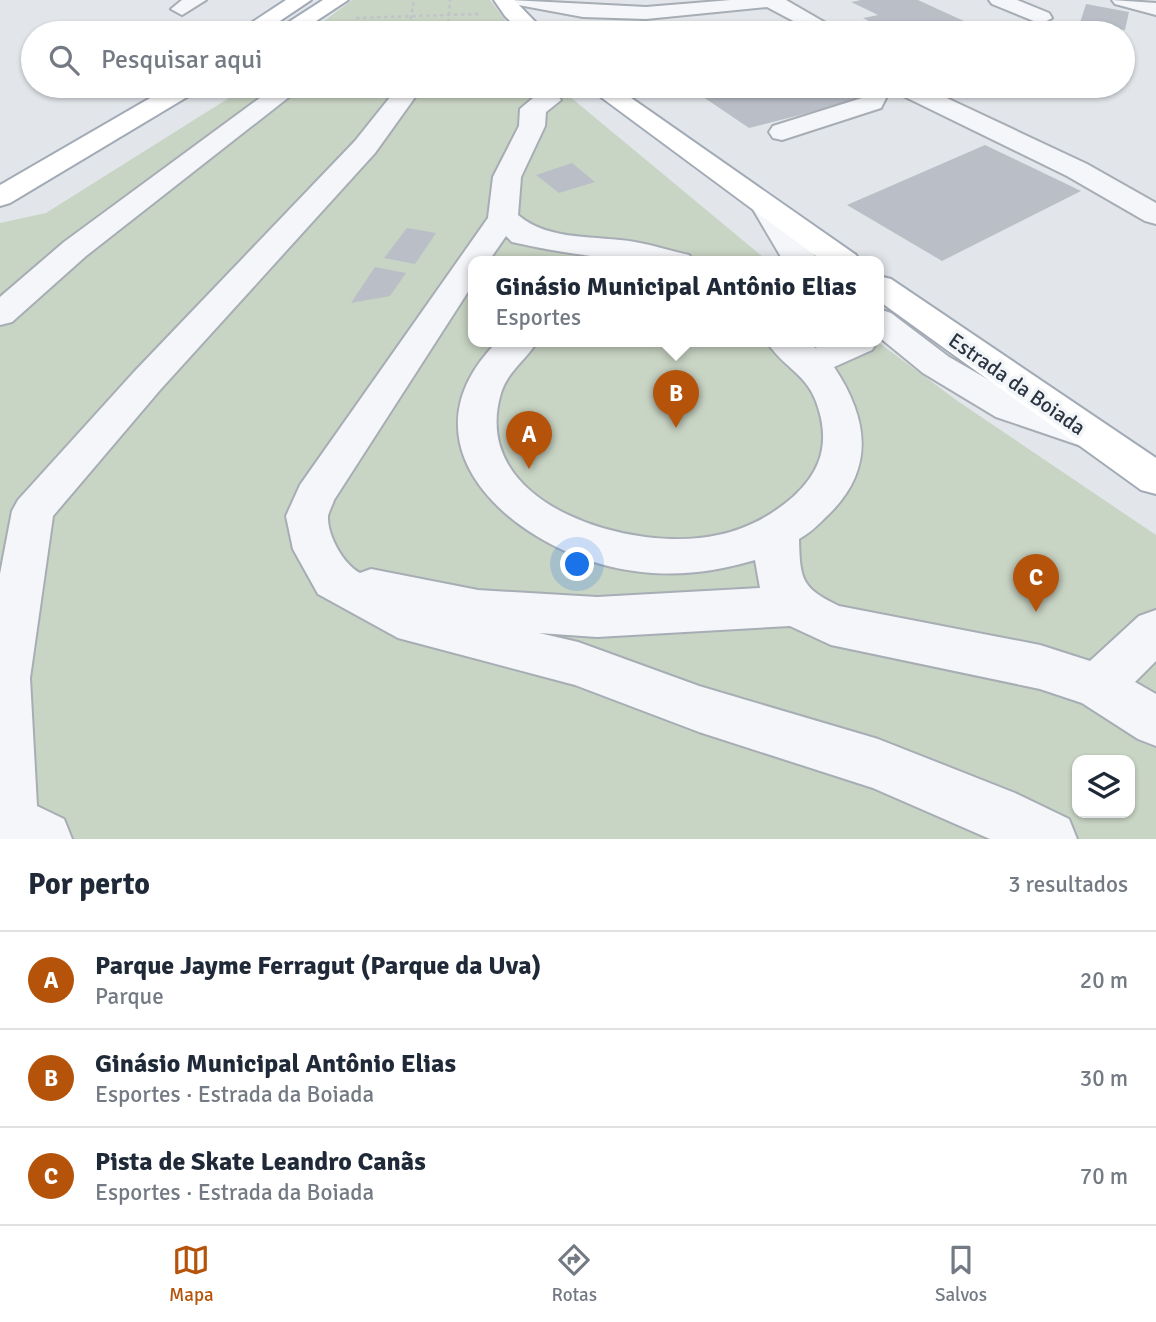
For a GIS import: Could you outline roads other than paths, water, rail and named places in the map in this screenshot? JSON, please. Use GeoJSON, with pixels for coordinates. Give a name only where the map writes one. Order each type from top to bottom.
{"type":"FeatureCollection","features":[{"type":"Feature","properties":{"kind":"main road"},"geometry":{"type":"LineString","coordinates":[[277,21],[338,0]]}},
{"type":"Feature","properties":{"kind":"main road"},"geometry":{"type":"LineString","coordinates":[[523,3],[530,21]]}},
{"type":"Feature","properties":{"kind":"main road"},"geometry":{"type":"LineString","coordinates":[[523,3],[536,21]]}},
{"type":"Feature","properties":{"kind":"main road"},"geometry":{"type":"LineString","coordinates":[[0,170],[128,98]]}},
{"type":"Feature","properties":{"kind":"main road"},"geometry":{"type":"LineString","coordinates":[[0,197],[168,98]]}},
{"type":"Feature","properties":{"kind":"main road"},"geometry":{"type":"LineString","coordinates":[[615,98],[837,256]]}},
{"type":"Feature","properties":{"kind":"main road","name":"Estrada da Boiada"},"geometry":{"type":"LineString","coordinates":[[884,290],[1156,479]]}},
{"type":"Feature","properties":{"kind":"street"},"geometry":{"type":"LineString","coordinates":[[523,3],[595,13],[639,15],[771,0],[810,21]]}},
{"type":"Feature","properties":{"kind":"street"},"geometry":{"type":"LineString","coordinates":[[999,0],[1041,18]]}},
{"type":"Feature","properties":{"kind":"street"},"geometry":{"type":"LineString","coordinates":[[1122,0],[1156,9]]}},
{"type":"Feature","properties":{"kind":"street"},"geometry":{"type":"LineString","coordinates":[[734,6],[765,21]]}},
{"type":"Feature","properties":{"kind":"street"},"geometry":{"type":"LineString","coordinates":[[0,316],[75,249],[275,98]]}},
{"type":"Feature","properties":{"kind":"street"},"geometry":{"type":"LineString","coordinates":[[44,839],[10,822],[6,718],[5,678],[33,511],[147,381],[365,147],[402,98]]}},
{"type":"Feature","properties":{"kind":"street"},"geometry":{"type":"LineString","coordinates":[[476,256],[503,218],[507,177],[532,126],[533,109],[549,100],[547,98]]}},
{"type":"Feature","properties":{"kind":"street"},"geometry":{"type":"LineString","coordinates":[[782,132],[872,103],[874,98]]}},
{"type":"Feature","properties":{"kind":"street"},"geometry":{"type":"LineString","coordinates":[[927,98],[1077,170],[1156,215]]}},
{"type":"Feature","properties":{"kind":"street"},"geometry":{"type":"LineString","coordinates":[[766,206],[796,256]]}},
{"type":"Feature","properties":{"kind":"street"},"geometry":{"type":"LineString","coordinates":[[503,218],[523,235],[578,246],[634,251],[654,256]]}},
{"type":"Feature","properties":{"kind":"street"},"geometry":{"type":"LineString","coordinates":[[468,268],[315,496],[307,516],[315,549],[334,581],[415,624],[578,664],[699,709],[878,764],[995,812],[1049,839]]}},
{"type":"Feature","properties":{"kind":"street"},"geometry":{"type":"LineString","coordinates":[[884,335],[1009,408],[1090,435]]}},
{"type":"Feature","properties":{"kind":"street"},"geometry":{"type":"LineString","coordinates":[[515,347],[494,368],[482,391],[477,416],[479,443],[489,470],[509,495],[537,519],[571,538],[612,550],[656,556],[699,555],[741,547],[777,533],[809,511],[830,485],[842,456],[843,428],[836,400],[797,353],[819,347]]}},
{"type":"Feature","properties":{"kind":"street"},"geometry":{"type":"LineString","coordinates":[[777,533],[776,559],[783,587],[796,607]]}},
{"type":"Feature","properties":{"kind":"street"},"geometry":{"type":"LineString","coordinates":[[334,581],[478,610],[584,617],[796,607],[831,625],[1007,659],[1098,686],[1156,722]]}},
{"type":"Feature","properties":{"kind":"street"},"geometry":{"type":"LineString","coordinates":[[1098,686],[1156,630]]}},
{"type":"Feature","properties":{"kind":"place","name":"Ginásio Municipal Antônio Elias"},"geometry":{"type":"Point","coordinates":[676,428]}},
{"type":"Feature","properties":{"kind":"place","name":"Parque Jayme Ferragut (Parque da Uva)"},"geometry":{"type":"Point","coordinates":[529,469]}},
{"type":"Feature","properties":{"kind":"place","name":"Pista de Skate Leandro Canãs"},"geometry":{"type":"Point","coordinates":[1036,612]}}]}
